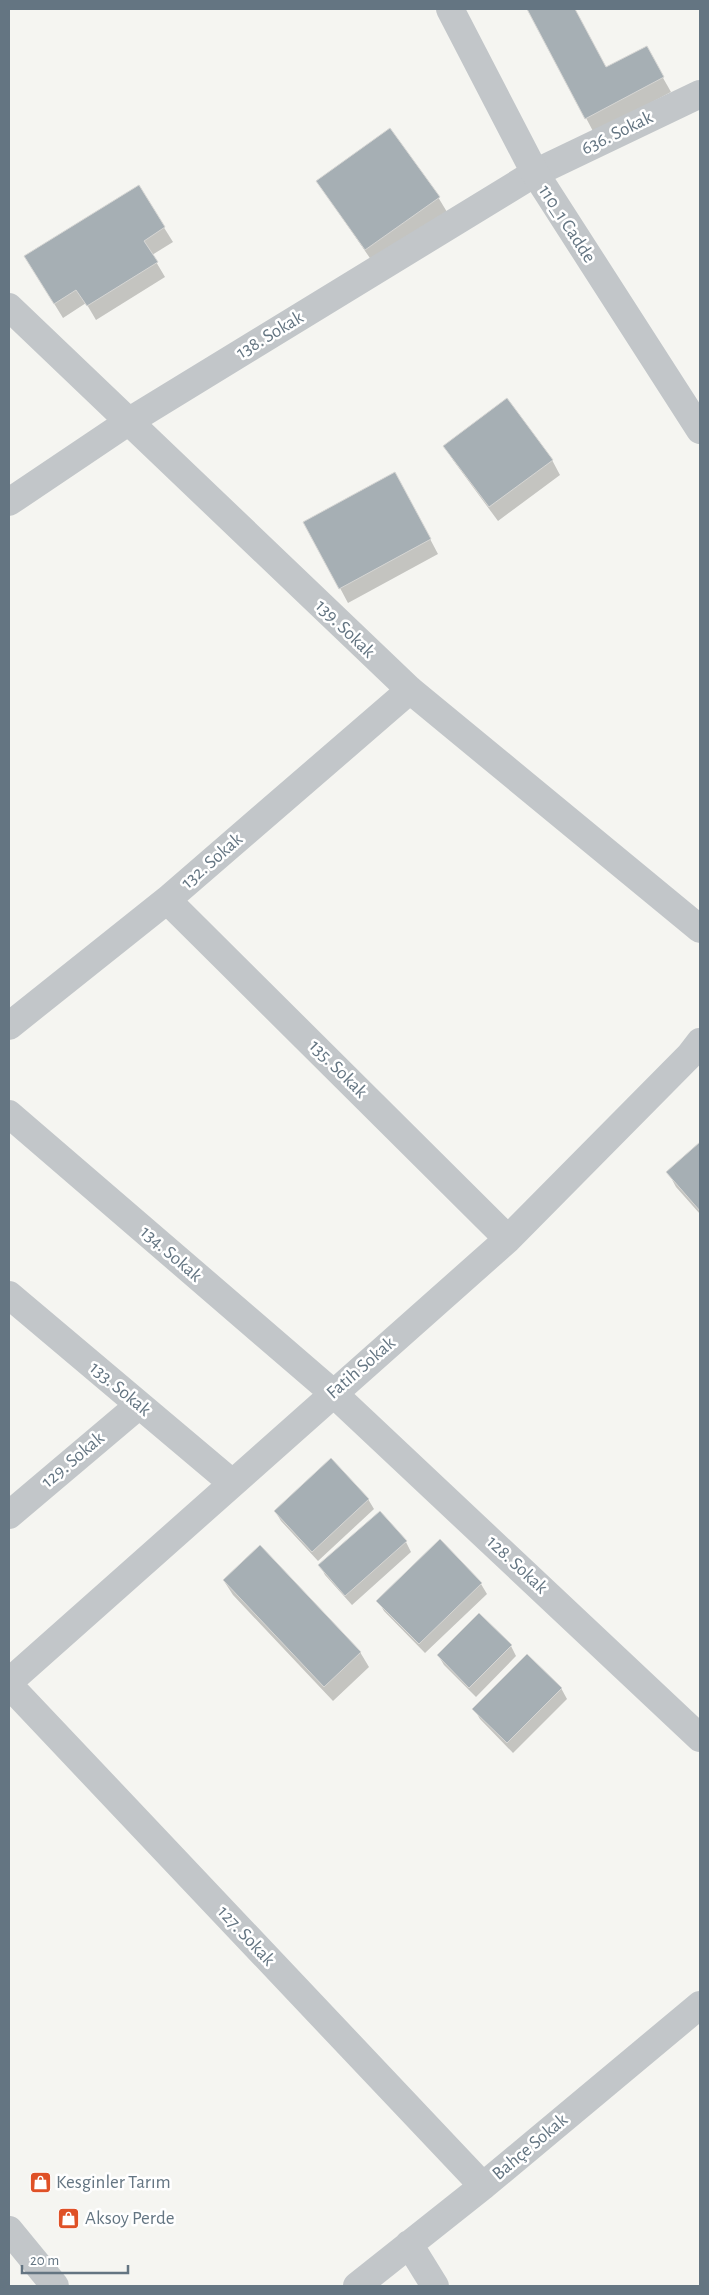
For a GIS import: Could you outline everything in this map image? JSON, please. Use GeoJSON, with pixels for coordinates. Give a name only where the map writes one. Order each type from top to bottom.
{"type":"FeatureCollection","features":[{"type":"Feature","properties":{"kind":"street","name":"110_1 Cadde"},"geometry":{"type":"LineString","coordinates":[[450,9],[534,173],[700,430]]}},
{"type":"Feature","properties":{"kind":"street","name":"636. Sokak"},"geometry":{"type":"LineString","coordinates":[[534,173],[700,94]]}},
{"type":"Feature","properties":{"kind":"street","name":"138. Sokak"},"geometry":{"type":"LineString","coordinates":[[9,502],[128,422],[534,173]]}},
{"type":"Feature","properties":{"kind":"street","name":"139. Sokak"},"geometry":{"type":"LineString","coordinates":[[9,307],[410,690],[700,929]]}},
{"type":"Feature","properties":{"kind":"street","name":"132. Sokak"},"geometry":{"type":"LineString","coordinates":[[9,1026],[168,900],[410,690]]}},
{"type":"Feature","properties":{"kind":"street","name":"135. Sokak"},"geometry":{"type":"LineString","coordinates":[[168,900],[508,1239]]}},
{"type":"Feature","properties":{"kind":"street","name":"Fatih Sokak"},"geometry":{"type":"LineString","coordinates":[[9,1683],[232,1482],[508,1239],[690,1055],[700,1042]]}},
{"type":"Feature","properties":{"kind":"street","name":"134. Sokak"},"geometry":{"type":"LineString","coordinates":[[9,1114],[333,1393]]}},
{"type":"Feature","properties":{"kind":"street","name":"133. Sokak"},"geometry":{"type":"LineString","coordinates":[[9,1295],[138,1406],[232,1482]]}},
{"type":"Feature","properties":{"kind":"street","name":"128. Sokak"},"geometry":{"type":"LineString","coordinates":[[333,1393],[700,1738]]}},
{"type":"Feature","properties":{"kind":"street","name":"129. Sokak"},"geometry":{"type":"LineString","coordinates":[[9,1515],[138,1406]]}},
{"type":"Feature","properties":{"kind":"street","name":"127. Sokak"},"geometry":{"type":"LineString","coordinates":[[9,1683],[482,2186]]}},
{"type":"Feature","properties":{"kind":"street","name":"Bahçe Sokak"},"geometry":{"type":"LineString","coordinates":[[357,2286],[482,2186],[700,2005]]}},
{"type":"Feature","properties":{"kind":"street"},"geometry":{"type":"LineString","coordinates":[[9,2230],[55,2286]]}},
{"type":"Feature","properties":{"kind":"street"},"geometry":{"type":"LineString","coordinates":[[409,2244],[434,2286]]}},
{"type":"Feature","properties":{"kind":"building"},"geometry":{"type":"Polygon","coordinates":[[[527,9],[575,9],[606,67],[647,46],[664,77],[585,119],[527,9]]]}},
{"type":"Feature","properties":{"kind":"building"},"geometry":{"type":"Polygon","coordinates":[[[390,128],[440,197],[365,250],[316,181],[390,128]]]}},
{"type":"Feature","properties":{"kind":"building"},"geometry":{"type":"Polygon","coordinates":[[[139,185],[165,227],[144,241],[158,262],[87,306],[76,290],[54,304],[24,256],[139,185]]]}},
{"type":"Feature","properties":{"kind":"building"},"geometry":{"type":"Polygon","coordinates":[[[507,398],[553,460],[489,507],[443,446],[507,398]]]}},
{"type":"Feature","properties":{"kind":"building"},"geometry":{"type":"Polygon","coordinates":[[[395,472],[431,539],[339,589],[303,522],[395,472]]]}},
{"type":"Feature","properties":{"kind":"building"},"geometry":{"type":"Polygon","coordinates":[[[700,1142],[700,1211],[666,1172],[700,1142]]]}},
{"type":"Feature","properties":{"kind":"building"},"geometry":{"type":"Polygon","coordinates":[[[331,1458],[369,1499],[312,1552],[274,1511],[331,1458]]]}},
{"type":"Feature","properties":{"kind":"building"},"geometry":{"type":"Polygon","coordinates":[[[380,1511],[407,1541],[345,1596],[318,1565],[380,1511]]]}},
{"type":"Feature","properties":{"kind":"building"},"geometry":{"type":"Polygon","coordinates":[[[440,1539],[482,1583],[419,1644],[376,1601],[440,1539]]]}},
{"type":"Feature","properties":{"kind":"building"},"geometry":{"type":"Polygon","coordinates":[[[260,1545],[361,1652],[324,1687],[223,1580],[260,1545]]]}},
{"type":"Feature","properties":{"kind":"building"},"geometry":{"type":"Polygon","coordinates":[[[479,1613],[512,1645],[469,1688],[437,1655],[479,1613]]]}},
{"type":"Feature","properties":{"kind":"building"},"geometry":{"type":"Polygon","coordinates":[[[527,1654],[562,1688],[507,1743],[472,1709],[527,1654]]]}},
{"type":"Feature","properties":{"kind":"place","name":"Kesginler Tarım"},"geometry":{"type":"Point","coordinates":[40,2182]}},
{"type":"Feature","properties":{"kind":"place","name":"Aksoy Perde"},"geometry":{"type":"Point","coordinates":[69,2218]}}]}
